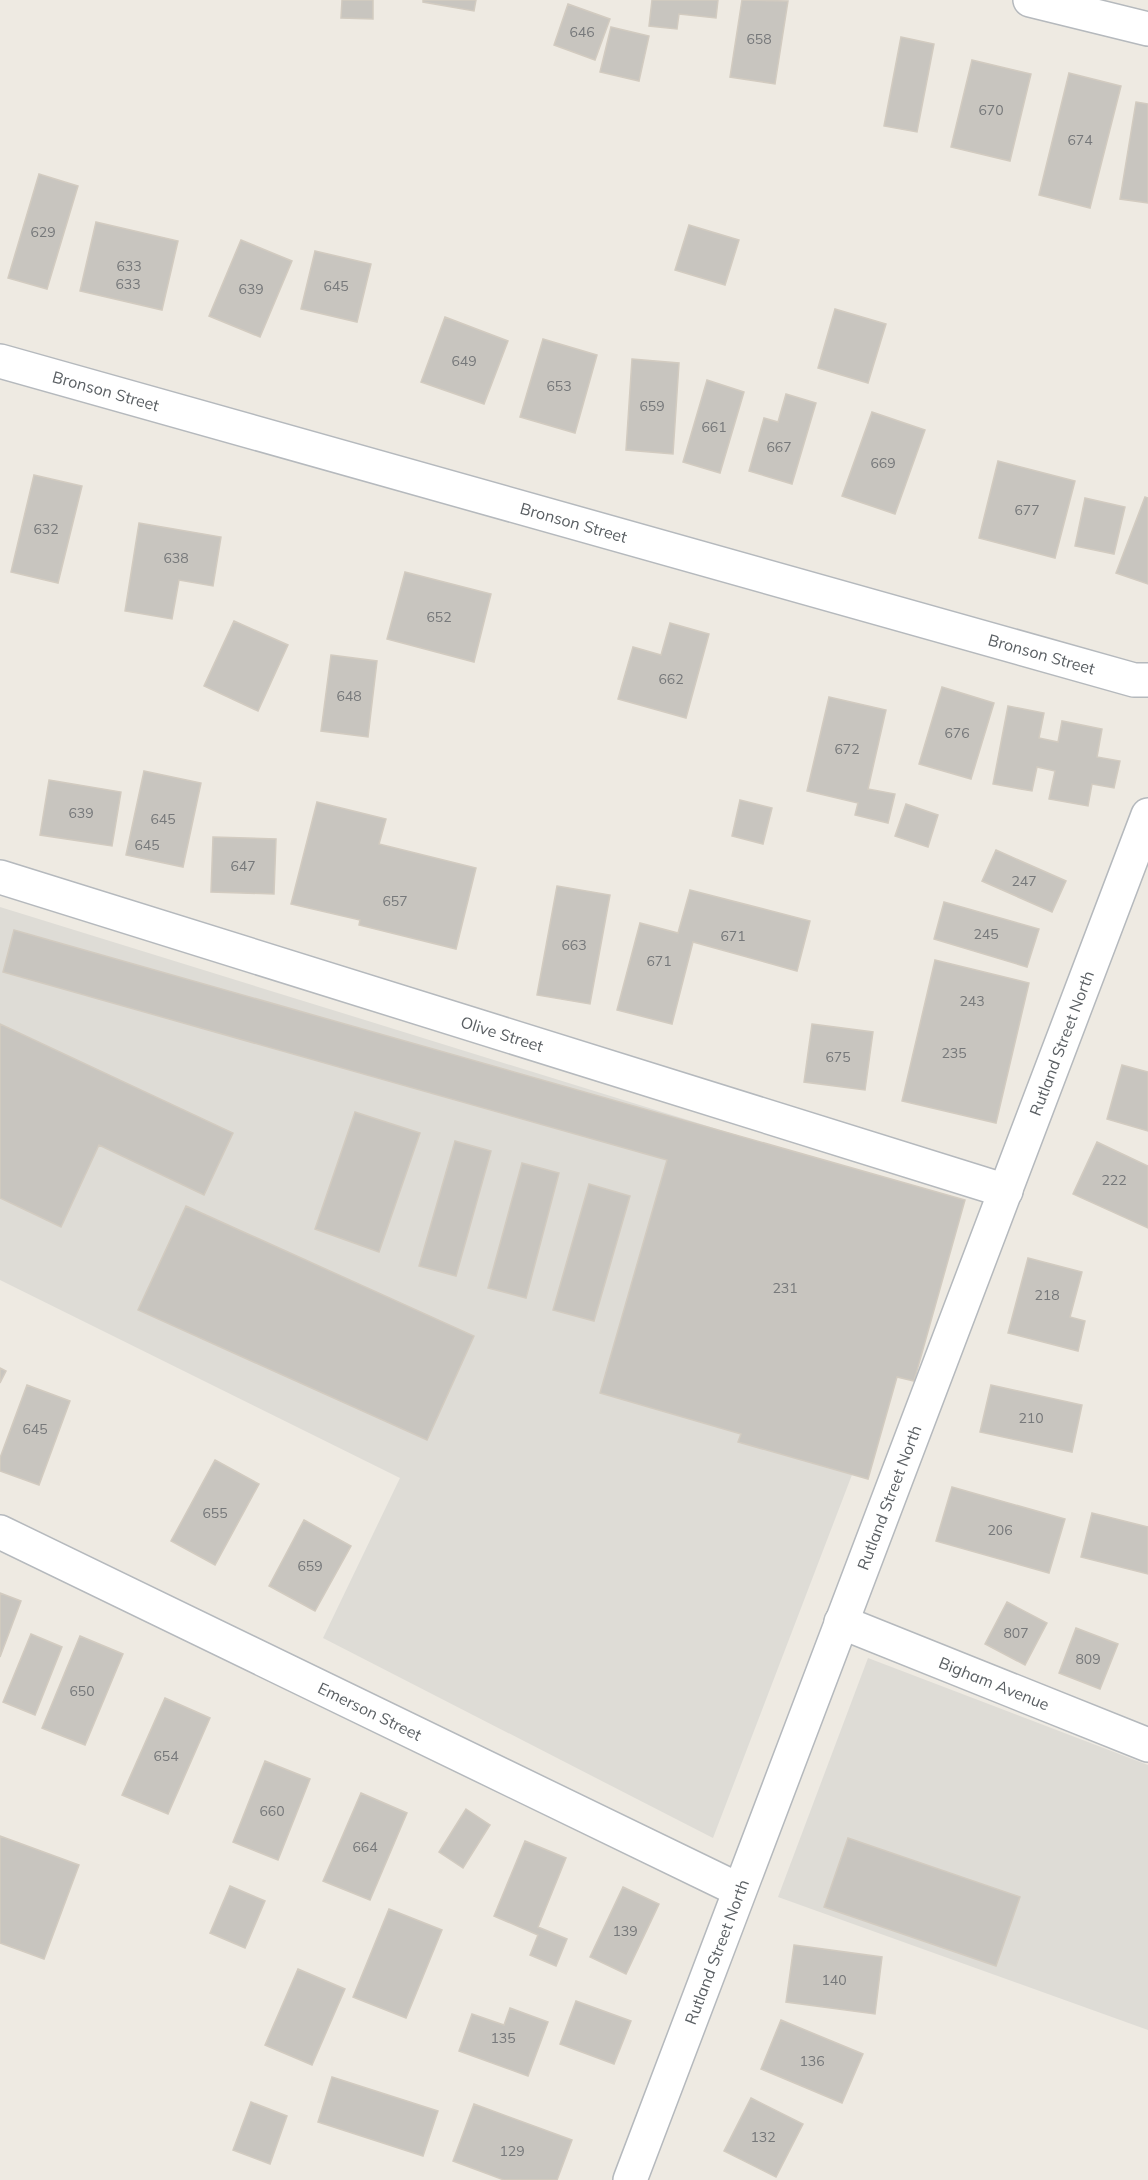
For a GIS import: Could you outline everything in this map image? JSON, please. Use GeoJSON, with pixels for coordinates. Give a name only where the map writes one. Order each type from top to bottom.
{"type":"FeatureCollection","features":[{"type":"Feature","properties":{"kind":"street"},"geometry":{"type":"LineString","coordinates":[[1030,0],[1148,29]]}},
{"type":"Feature","properties":{"kind":"street","name":"Bronson Street"},"geometry":{"type":"LineString","coordinates":[[0,361],[1134,680],[1148,680]]}},
{"type":"Feature","properties":{"kind":"street","name":"Rutland Street North"},"geometry":{"type":"LineString","coordinates":[[630,2180],[738,1890],[1148,815]]}},
{"type":"Feature","properties":{"kind":"street","name":"Olive Street"},"geometry":{"type":"LineString","coordinates":[[0,878],[1006,1191]]}},
{"type":"Feature","properties":{"kind":"street","name":"Emerson Street"},"geometry":{"type":"LineString","coordinates":[[0,1532],[738,1890]]}},
{"type":"Feature","properties":{"kind":"street","name":"Bigham Avenue"},"geometry":{"type":"LineString","coordinates":[[841,1622],[1148,1745]]}},
{"type":"Feature","properties":{"kind":"shaded area"},"geometry":{"type":"Polygon","coordinates":[[[0,907],[956,1203],[713,1838],[323,1638],[400,1478],[0,1280],[0,907]]]}},
{"type":"Feature","properties":{"kind":"shaded area"},"geometry":{"type":"Polygon","coordinates":[[[868,1658],[1148,1765],[1148,2030],[778,1897],[868,1658]]]}},
{"type":"Feature","properties":{"kind":"building"},"geometry":{"type":"Polygon","coordinates":[[[342,0],[373,0],[373,19],[341,18],[342,0]]]}},
{"type":"Feature","properties":{"kind":"building"},"geometry":{"type":"Polygon","coordinates":[[[423,0],[476,0],[474,11],[423,2],[423,0]]]}},
{"type":"Feature","properties":{"kind":"building"},"geometry":{"type":"Polygon","coordinates":[[[652,0],[718,0],[716,18],[679,14],[677,29],[649,26],[652,0]]]}},
{"type":"Feature","properties":{"kind":"building"},"geometry":{"type":"Polygon","coordinates":[[[742,0],[788,1],[775,84],[730,77],[742,0]]]}},
{"type":"Feature","properties":{"kind":"building"},"geometry":{"type":"Polygon","coordinates":[[[568,4],[610,19],[595,60],[554,45],[568,4]]]}},
{"type":"Feature","properties":{"kind":"building"},"geometry":{"type":"Polygon","coordinates":[[[611,27],[649,36],[639,81],[600,72],[611,27]]]}},
{"type":"Feature","properties":{"kind":"building"},"geometry":{"type":"Polygon","coordinates":[[[901,37],[934,44],[917,132],[884,126],[901,37]]]}},
{"type":"Feature","properties":{"kind":"building"},"geometry":{"type":"Polygon","coordinates":[[[972,60],[1031,74],[1010,161],[951,147],[972,60]]]}},
{"type":"Feature","properties":{"kind":"building"},"geometry":{"type":"Polygon","coordinates":[[[1069,73],[1121,86],[1090,208],[1039,195],[1069,73]]]}},
{"type":"Feature","properties":{"kind":"building"},"geometry":{"type":"Polygon","coordinates":[[[1136,102],[1148,104],[1148,203],[1120,199],[1136,102]]]}},
{"type":"Feature","properties":{"kind":"building"},"geometry":{"type":"Polygon","coordinates":[[[39,174],[78,186],[47,289],[8,278],[39,174]]]}},
{"type":"Feature","properties":{"kind":"building"},"geometry":{"type":"Polygon","coordinates":[[[96,222],[178,241],[162,310],[80,291],[96,222]]]}},
{"type":"Feature","properties":{"kind":"building"},"geometry":{"type":"Polygon","coordinates":[[[689,225],[739,240],[725,285],[675,270],[689,225]]]}},
{"type":"Feature","properties":{"kind":"building"},"geometry":{"type":"Polygon","coordinates":[[[241,240],[292,261],[260,337],[209,316],[241,240]]]}},
{"type":"Feature","properties":{"kind":"building"},"geometry":{"type":"Polygon","coordinates":[[[315,251],[371,264],[357,322],[301,309],[315,251]]]}},
{"type":"Feature","properties":{"kind":"building"},"geometry":{"type":"Polygon","coordinates":[[[835,309],[886,324],[868,383],[818,368],[835,309]]]}},
{"type":"Feature","properties":{"kind":"building"},"geometry":{"type":"Polygon","coordinates":[[[445,317],[508,341],[484,404],[421,382],[445,317]]]}},
{"type":"Feature","properties":{"kind":"building"},"geometry":{"type":"Polygon","coordinates":[[[543,339],[597,355],[575,433],[520,417],[543,339]]]}},
{"type":"Feature","properties":{"kind":"building"},"geometry":{"type":"Polygon","coordinates":[[[632,359],[679,363],[673,454],[626,450],[632,359]]]}},
{"type":"Feature","properties":{"kind":"building"},"geometry":{"type":"Polygon","coordinates":[[[707,380],[744,392],[720,473],[683,462],[707,380]]]}},
{"type":"Feature","properties":{"kind":"building"},"geometry":{"type":"Polygon","coordinates":[[[786,394],[816,403],[792,484],[749,471],[764,418],[778,422],[786,394]]]}},
{"type":"Feature","properties":{"kind":"building"},"geometry":{"type":"Polygon","coordinates":[[[872,412],[925,430],[895,514],[842,496],[872,412]]]}},
{"type":"Feature","properties":{"kind":"building"},"geometry":{"type":"Polygon","coordinates":[[[998,461],[1075,481],[1055,558],[979,538],[998,461]]]}},
{"type":"Feature","properties":{"kind":"building"},"geometry":{"type":"Polygon","coordinates":[[[34,475],[82,486],[58,583],[11,572],[34,475]]]}},
{"type":"Feature","properties":{"kind":"building"},"geometry":{"type":"Polygon","coordinates":[[[1145,497],[1148,498],[1148,584],[1116,573],[1145,497]]]}},
{"type":"Feature","properties":{"kind":"building"},"geometry":{"type":"Polygon","coordinates":[[[1085,498],[1125,507],[1114,554],[1075,546],[1085,498]]]}},
{"type":"Feature","properties":{"kind":"building"},"geometry":{"type":"Polygon","coordinates":[[[139,523],[221,537],[213,586],[179,580],[172,619],[125,611],[139,523]]]}},
{"type":"Feature","properties":{"kind":"building"},"geometry":{"type":"Polygon","coordinates":[[[405,572],[491,594],[474,662],[387,639],[405,572]]]}},
{"type":"Feature","properties":{"kind":"building"},"geometry":{"type":"Polygon","coordinates":[[[234,621],[288,645],[258,711],[204,686],[234,621]]]}},
{"type":"Feature","properties":{"kind":"building"},"geometry":{"type":"Polygon","coordinates":[[[670,623],[709,634],[686,718],[618,699],[633,647],[661,655],[670,623]]]}},
{"type":"Feature","properties":{"kind":"building"},"geometry":{"type":"Polygon","coordinates":[[[331,655],[377,661],[368,737],[321,731],[331,655]]]}},
{"type":"Feature","properties":{"kind":"building"},"geometry":{"type":"Polygon","coordinates":[[[942,687],[994,703],[971,779],[919,764],[942,687]]]}},
{"type":"Feature","properties":{"kind":"building"},"geometry":{"type":"Polygon","coordinates":[[[829,697],[886,710],[868,789],[895,794],[888,823],[855,815],[858,803],[807,791],[829,697]]]}},
{"type":"Feature","properties":{"kind":"building"},"geometry":{"type":"Polygon","coordinates":[[[1008,706],[1044,713],[1039,738],[1058,742],[1062,721],[1102,729],[1097,757],[1120,761],[1114,788],[1092,784],[1088,806],[1049,799],[1055,771],[1037,767],[1032,791],[993,784],[1008,706]]]}},
{"type":"Feature","properties":{"kind":"building"},"geometry":{"type":"Polygon","coordinates":[[[144,771],[201,783],[183,867],[126,855],[144,771]]]}},
{"type":"Feature","properties":{"kind":"building"},"geometry":{"type":"Polygon","coordinates":[[[49,780],[121,792],[112,846],[40,835],[49,780]]]}},
{"type":"Feature","properties":{"kind":"building"},"geometry":{"type":"Polygon","coordinates":[[[740,800],[772,808],[763,844],[732,836],[740,800]]]}},
{"type":"Feature","properties":{"kind":"building"},"geometry":{"type":"Polygon","coordinates":[[[317,802],[386,819],[379,844],[476,868],[456,949],[359,925],[360,920],[291,904],[317,802]]]}},
{"type":"Feature","properties":{"kind":"building"},"geometry":{"type":"Polygon","coordinates":[[[906,804],[938,815],[928,847],[895,836],[906,804]]]}},
{"type":"Feature","properties":{"kind":"building"},"geometry":{"type":"Polygon","coordinates":[[[213,837],[276,839],[274,894],[211,892],[213,837]]]}},
{"type":"Feature","properties":{"kind":"building"},"geometry":{"type":"Polygon","coordinates":[[[996,850],[1066,881],[1052,912],[982,881],[996,850]]]}},
{"type":"Feature","properties":{"kind":"building"},"geometry":{"type":"Polygon","coordinates":[[[557,886],[610,895],[590,1004],[537,995],[557,886]]]}},
{"type":"Feature","properties":{"kind":"building"},"geometry":{"type":"Polygon","coordinates":[[[690,890],[810,921],[797,971],[693,942],[672,1024],[617,1010],[640,923],[678,933],[690,890]]]}},
{"type":"Feature","properties":{"kind":"building"},"geometry":{"type":"Polygon","coordinates":[[[944,902],[1039,929],[1027,967],[934,939],[944,902]]]}},
{"type":"Feature","properties":{"kind":"building"},"geometry":{"type":"Polygon","coordinates":[[[14,930],[965,1200],[914,1381],[897,1377],[868,1479],[738,1442],[741,1434],[600,1393],[667,1160],[3,972],[14,930]]]}},
{"type":"Feature","properties":{"kind":"building"},"geometry":{"type":"Polygon","coordinates":[[[935,960],[1029,983],[996,1123],[902,1101],[935,960]]]}},
{"type":"Feature","properties":{"kind":"building"},"geometry":{"type":"Polygon","coordinates":[[[0,1024],[233,1133],[204,1195],[99,1145],[61,1227],[0,1198],[0,1024]]]}},
{"type":"Feature","properties":{"kind":"building"},"geometry":{"type":"Polygon","coordinates":[[[812,1024],[873,1032],[865,1090],[804,1082],[812,1024]]]}},
{"type":"Feature","properties":{"kind":"building"},"geometry":{"type":"Polygon","coordinates":[[[1122,1065],[1148,1072],[1148,1131],[1107,1119],[1122,1065]]]}},
{"type":"Feature","properties":{"kind":"building"},"geometry":{"type":"Polygon","coordinates":[[[355,1112],[420,1133],[379,1252],[315,1229],[355,1112]]]}},
{"type":"Feature","properties":{"kind":"building"},"geometry":{"type":"Polygon","coordinates":[[[455,1141],[491,1151],[456,1276],[419,1266],[455,1141]]]}},
{"type":"Feature","properties":{"kind":"building"},"geometry":{"type":"Polygon","coordinates":[[[1097,1142],[1148,1166],[1148,1228],[1073,1194],[1097,1142]]]}},
{"type":"Feature","properties":{"kind":"building"},"geometry":{"type":"Polygon","coordinates":[[[522,1163],[559,1173],[526,1298],[488,1288],[522,1163]]]}},
{"type":"Feature","properties":{"kind":"building"},"geometry":{"type":"Polygon","coordinates":[[[589,1184],[630,1196],[594,1321],[553,1310],[589,1184]]]}},
{"type":"Feature","properties":{"kind":"building"},"geometry":{"type":"Polygon","coordinates":[[[186,1206],[474,1336],[427,1440],[138,1310],[186,1206]]]}},
{"type":"Feature","properties":{"kind":"building"},"geometry":{"type":"Polygon","coordinates":[[[1028,1258],[1082,1272],[1070,1317],[1085,1321],[1078,1351],[1008,1333],[1028,1258]]]}},
{"type":"Feature","properties":{"kind":"building"},"geometry":{"type":"Polygon","coordinates":[[[0,1368],[6,1371],[0,1383],[0,1368]]]}},
{"type":"Feature","properties":{"kind":"building"},"geometry":{"type":"Polygon","coordinates":[[[27,1385],[70,1401],[39,1485],[0,1471],[0,1458],[27,1385]]]}},
{"type":"Feature","properties":{"kind":"building"},"geometry":{"type":"Polygon","coordinates":[[[991,1385],[1082,1405],[1072,1452],[980,1432],[991,1385]]]}},
{"type":"Feature","properties":{"kind":"building"},"geometry":{"type":"Polygon","coordinates":[[[215,1460],[259,1484],[215,1565],[171,1541],[215,1460]]]}},
{"type":"Feature","properties":{"kind":"building"},"geometry":{"type":"Polygon","coordinates":[[[952,1487],[1065,1519],[1049,1573],[936,1541],[952,1487]]]}},
{"type":"Feature","properties":{"kind":"building"},"geometry":{"type":"Polygon","coordinates":[[[1092,1513],[1148,1527],[1148,1574],[1081,1557],[1092,1513]]]}},
{"type":"Feature","properties":{"kind":"building"},"geometry":{"type":"Polygon","coordinates":[[[304,1520],[351,1546],[315,1611],[269,1586],[304,1520]]]}},
{"type":"Feature","properties":{"kind":"building"},"geometry":{"type":"Polygon","coordinates":[[[0,1593],[21,1601],[0,1657],[0,1593]]]}},
{"type":"Feature","properties":{"kind":"building"},"geometry":{"type":"Polygon","coordinates":[[[1007,1602],[1047,1623],[1025,1665],[985,1644],[1007,1602]]]}},
{"type":"Feature","properties":{"kind":"building"},"geometry":{"type":"Polygon","coordinates":[[[1076,1628],[1118,1644],[1100,1689],[1059,1673],[1076,1628]]]}},
{"type":"Feature","properties":{"kind":"building"},"geometry":{"type":"Polygon","coordinates":[[[31,1634],[62,1647],[35,1715],[3,1702],[31,1634]]]}},
{"type":"Feature","properties":{"kind":"building"},"geometry":{"type":"Polygon","coordinates":[[[80,1636],[123,1654],[85,1745],[42,1728],[80,1636]]]}},
{"type":"Feature","properties":{"kind":"building"},"geometry":{"type":"Polygon","coordinates":[[[165,1698],[210,1718],[168,1814],[122,1795],[165,1698]]]}},
{"type":"Feature","properties":{"kind":"building"},"geometry":{"type":"Polygon","coordinates":[[[265,1761],[310,1779],[278,1860],[233,1842],[265,1761]]]}},
{"type":"Feature","properties":{"kind":"building"},"geometry":{"type":"Polygon","coordinates":[[[361,1793],[407,1813],[370,1900],[323,1881],[361,1793]]]}},
{"type":"Feature","properties":{"kind":"building"},"geometry":{"type":"Polygon","coordinates":[[[466,1809],[490,1825],[463,1868],[439,1852],[466,1809]]]}},
{"type":"Feature","properties":{"kind":"building"},"geometry":{"type":"Polygon","coordinates":[[[0,1836],[79,1865],[44,1959],[0,1943],[0,1836]]]}},
{"type":"Feature","properties":{"kind":"building"},"geometry":{"type":"Polygon","coordinates":[[[848,1838],[1020,1897],[996,1966],[824,1907],[848,1838]]]}},
{"type":"Feature","properties":{"kind":"building"},"geometry":{"type":"Polygon","coordinates":[[[525,1841],[566,1858],[538,1927],[567,1939],[556,1966],[530,1955],[538,1935],[494,1916],[525,1841]]]}},
{"type":"Feature","properties":{"kind":"building"},"geometry":{"type":"Polygon","coordinates":[[[230,1886],[265,1901],[245,1948],[210,1933],[230,1886]]]}},
{"type":"Feature","properties":{"kind":"building"},"geometry":{"type":"Polygon","coordinates":[[[623,1887],[659,1904],[626,1974],[590,1957],[623,1887]]]}},
{"type":"Feature","properties":{"kind":"building"},"geometry":{"type":"Polygon","coordinates":[[[389,1909],[442,1930],[406,2018],[353,1997],[389,1909]]]}},
{"type":"Feature","properties":{"kind":"building"},"geometry":{"type":"Polygon","coordinates":[[[794,1945],[882,1957],[875,2014],[786,2002],[794,1945]]]}},
{"type":"Feature","properties":{"kind":"building"},"geometry":{"type":"Polygon","coordinates":[[[298,1969],[345,1989],[312,2065],[265,2045],[298,1969]]]}},
{"type":"Feature","properties":{"kind":"building"},"geometry":{"type":"Polygon","coordinates":[[[576,2001],[631,2021],[614,2064],[560,2044],[576,2001]]]}},
{"type":"Feature","properties":{"kind":"building"},"geometry":{"type":"Polygon","coordinates":[[[510,2008],[548,2022],[528,2076],[459,2051],[472,2014],[504,2025],[510,2008]]]}},
{"type":"Feature","properties":{"kind":"building"},"geometry":{"type":"Polygon","coordinates":[[[781,2020],[863,2054],[842,2103],[761,2069],[781,2020]]]}},
{"type":"Feature","properties":{"kind":"building"},"geometry":{"type":"Polygon","coordinates":[[[332,2077],[438,2111],[423,2156],[318,2122],[332,2077]]]}},
{"type":"Feature","properties":{"kind":"building"},"geometry":{"type":"Polygon","coordinates":[[[751,2098],[803,2124],[776,2177],[724,2151],[751,2098]]]}},
{"type":"Feature","properties":{"kind":"building"},"geometry":{"type":"Polygon","coordinates":[[[251,2102],[287,2116],[270,2164],[233,2150],[251,2102]]]}},
{"type":"Feature","properties":{"kind":"building"},"geometry":{"type":"Polygon","coordinates":[[[474,2104],[572,2140],[557,2180],[504,2180],[453,2161],[474,2104]]]}}]}
